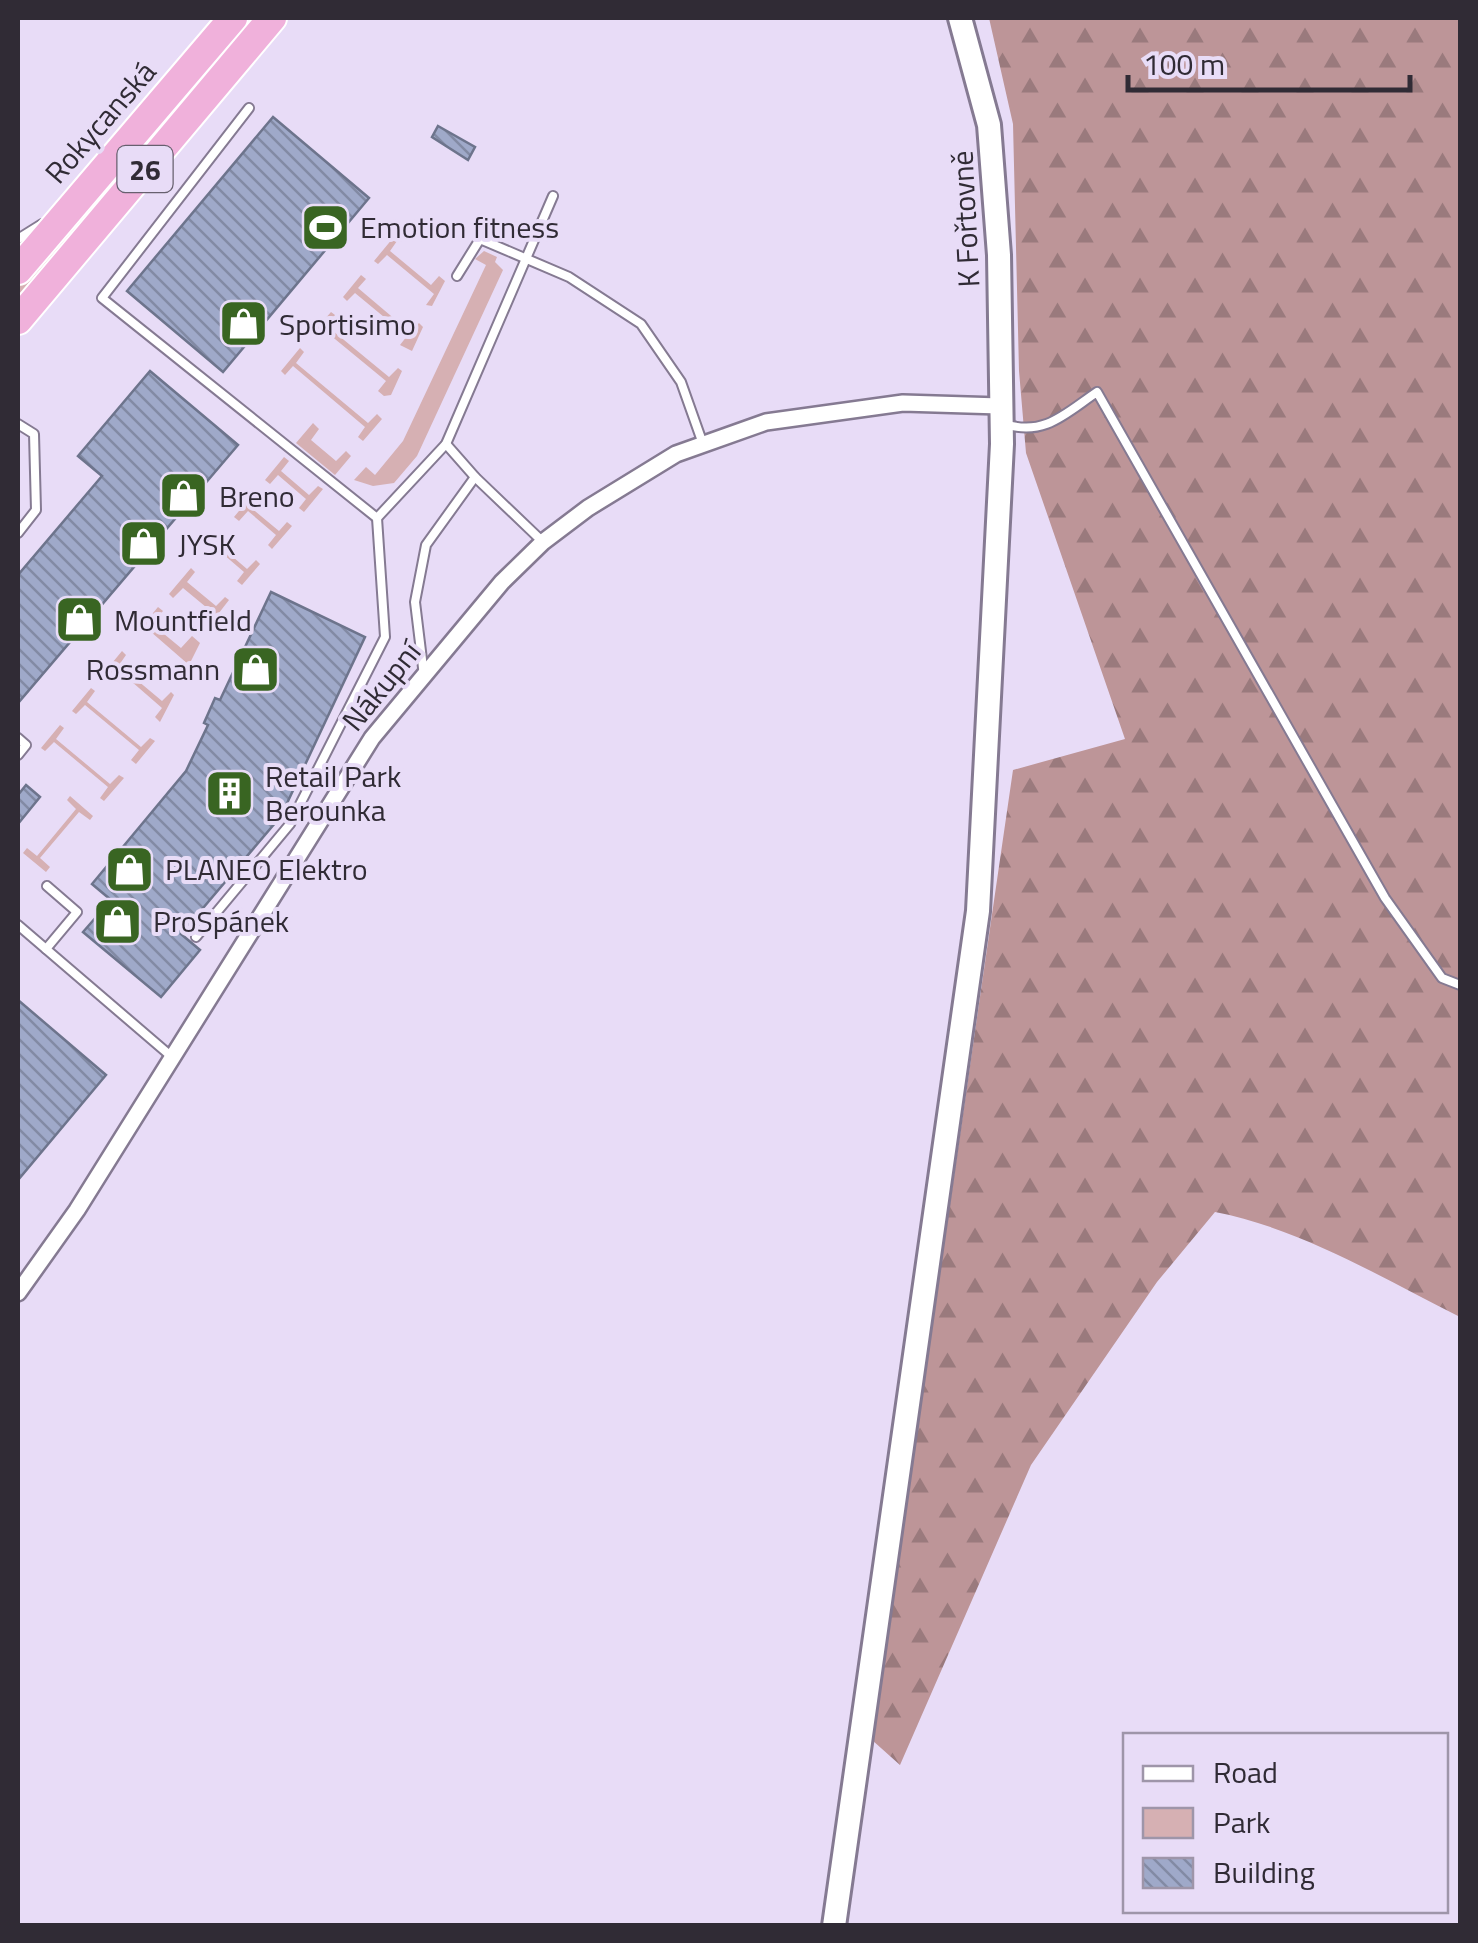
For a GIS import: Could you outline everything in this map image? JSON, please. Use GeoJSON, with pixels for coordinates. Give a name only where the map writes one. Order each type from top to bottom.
{"type":"FeatureCollection","features":[{"type":"Feature","properties":{"kind":"highway","name":"Rokycanská"},"geometry":{"type":"LineString","coordinates":[[18,270],[233,18]]}},
{"type":"Feature","properties":{"kind":"highway","name":"Rokycanská"},"geometry":{"type":"LineString","coordinates":[[18,320],[272,18]]}},
{"type":"Feature","properties":{"kind":"street","name":"K Fořtovně"},"geometry":{"type":"LineString","coordinates":[[834,1926],[978,910],[1000,414],[999,254],[989,125],[960,18]]}},
{"type":"Feature","properties":{"kind":"street","name":"Nákupní"},"geometry":{"type":"LineString","coordinates":[[18,1293],[78,1210],[372,738],[502,582],[542,542],[588,508],[676,454],[766,422],[903,403],[1000,414]]}},
{"type":"Feature","properties":{"kind":"lane"},"geometry":{"type":"LineString","coordinates":[[249,108],[102,298],[377,518]]}},
{"type":"Feature","properties":{"kind":"lane"},"geometry":{"type":"LineString","coordinates":[[196,937],[290,824],[385,636],[377,518],[446,444],[553,196]]}},
{"type":"Feature","properties":{"kind":"lane"},"geometry":{"type":"LineString","coordinates":[[18,239],[71,206]]}},
{"type":"Feature","properties":{"kind":"lane"},"geometry":{"type":"LineString","coordinates":[[457,276],[480,239],[569,277],[642,324],[681,382],[703,444]]}},
{"type":"Feature","properties":{"kind":"lane"},"geometry":{"type":"LineString","coordinates":[[1000,414],[1024,430],[1051,423],[1097,392],[1384,898],[1442,978],[1460,985]]}},
{"type":"Feature","properties":{"kind":"lane"},"geometry":{"type":"LineString","coordinates":[[18,424],[34,434],[36,510],[18,533]]}},
{"type":"Feature","properties":{"kind":"lane"},"geometry":{"type":"LineString","coordinates":[[446,444],[475,478],[542,542]]}},
{"type":"Feature","properties":{"kind":"lane"},"geometry":{"type":"LineString","coordinates":[[424,676],[416,602],[426,545],[475,478]]}},
{"type":"Feature","properties":{"kind":"lane"},"geometry":{"type":"LineString","coordinates":[[18,738],[26,745],[18,755]]}},
{"type":"Feature","properties":{"kind":"lane"},"geometry":{"type":"LineString","coordinates":[[46,949],[78,912],[47,886]]}},
{"type":"Feature","properties":{"kind":"lane"},"geometry":{"type":"LineString","coordinates":[[18,925],[172,1057]]}},
{"type":"Feature","properties":{"kind":"green space"},"geometry":{"type":"Polygon","coordinates":[[[989,18],[1460,18],[1460,1317],[1310,1242],[1215,1212],[1157,1282],[1031,1465],[900,1765],[872,1740],[1013,770],[1125,739],[1026,453],[1019,371],[1013,124],[989,18]]]}},
{"type":"Feature","properties":{"kind":"green space"},"geometry":{"type":"Polygon","coordinates":[[[124,159],[130,159],[131,165],[18,299],[18,286],[124,159]]]}},
{"type":"Feature","properties":{"kind":"green space"},"geometry":{"type":"Polygon","coordinates":[[[393,238],[397,241],[390,251],[431,285],[439,276],[445,281],[432,306],[426,305],[434,294],[387,255],[378,264],[374,261],[393,238]]]}},
{"type":"Feature","properties":{"kind":"green space"},"geometry":{"type":"Polygon","coordinates":[[[484,251],[497,257],[495,262],[503,270],[417,456],[394,483],[373,486],[354,480],[366,467],[375,475],[403,441],[486,265],[475,259],[484,251]]]}},
{"type":"Feature","properties":{"kind":"green space"},"geometry":{"type":"Polygon","coordinates":[[[361,275],[366,279],[358,288],[410,332],[419,323],[423,327],[412,351],[400,345],[407,336],[355,293],[347,301],[343,297],[361,275]]]}},
{"type":"Feature","properties":{"kind":"green space"},"geometry":{"type":"Polygon","coordinates":[[[331,312],[335,315],[327,326],[389,377],[398,368],[402,371],[391,395],[384,396],[378,391],[386,381],[324,330],[316,338],[311,335],[331,312]]]}},
{"type":"Feature","properties":{"kind":"green space"},"geometry":{"type":"Polygon","coordinates":[[[300,348],[304,352],[296,363],[368,423],[377,414],[382,419],[363,441],[358,437],[365,427],[293,366],[285,375],[281,371],[300,348]]]}},
{"type":"Feature","properties":{"kind":"green space"},"geometry":{"type":"Polygon","coordinates":[[[313,423],[319,429],[311,440],[336,461],[346,451],[351,456],[335,475],[296,443],[313,423]]]}},
{"type":"Feature","properties":{"kind":"green space"},"geometry":{"type":"Polygon","coordinates":[[[284,457],[289,461],[281,471],[309,495],[318,486],[323,489],[304,512],[299,508],[306,499],[278,475],[270,484],[265,480],[284,457]]]}},
{"type":"Feature","properties":{"kind":"green space"},"geometry":{"type":"Polygon","coordinates":[[[253,494],[258,498],[250,507],[279,531],[287,522],[292,526],[272,549],[268,545],[276,535],[248,511],[239,521],[234,517],[253,494]]]}},
{"type":"Feature","properties":{"kind":"green space"},"geometry":{"type":"Polygon","coordinates":[[[222,531],[226,535],[219,545],[247,569],[256,560],[260,564],[242,585],[237,581],[244,572],[216,548],[208,557],[204,553],[222,531]]]}},
{"type":"Feature","properties":{"kind":"green space"},"geometry":{"type":"Polygon","coordinates":[[[191,568],[195,572],[187,582],[216,606],[225,597],[229,600],[208,627],[203,623],[212,612],[183,588],[173,598],[169,594],[191,568]]]}},
{"type":"Feature","properties":{"kind":"green space"},"geometry":{"type":"Polygon","coordinates":[[[158,607],[163,611],[152,624],[181,648],[192,636],[200,643],[189,665],[143,625],[158,607]]]}},
{"type":"Feature","properties":{"kind":"green space"},"geometry":{"type":"Polygon","coordinates":[[[122,651],[126,655],[119,665],[162,701],[171,692],[174,695],[160,722],[155,717],[162,708],[116,668],[107,677],[103,674],[122,651]]]}},
{"type":"Feature","properties":{"kind":"green space"},"geometry":{"type":"Polygon","coordinates":[[[91,688],[95,691],[87,702],[141,747],[150,738],[155,741],[136,764],[131,760],[139,750],[85,705],[76,714],[72,711],[91,688]]]}},
{"type":"Feature","properties":{"kind":"green space"},"geometry":{"type":"Polygon","coordinates":[[[60,725],[64,728],[56,739],[110,784],[119,775],[124,778],[104,801],[100,798],[108,787],[54,742],[45,751],[41,748],[60,725]]]}},
{"type":"Feature","properties":{"kind":"green space"},"geometry":{"type":"Polygon","coordinates":[[[70,796],[93,816],[90,820],[79,812],[40,858],[50,867],[46,872],[23,853],[27,848],[37,856],[76,809],[67,800],[70,796]]]}},
{"type":"Feature","properties":{"kind":"building"},"geometry":{"type":"Polygon","coordinates":[[[273,117],[369,198],[223,372],[127,291],[273,117]]]}},
{"type":"Feature","properties":{"kind":"building"},"geometry":{"type":"Polygon","coordinates":[[[438,126],[475,147],[468,160],[432,137],[438,126]]]}},
{"type":"Feature","properties":{"kind":"building"},"geometry":{"type":"Polygon","coordinates":[[[150,371],[238,445],[18,703],[18,575],[102,476],[78,456],[150,371]]]}},
{"type":"Feature","properties":{"kind":"building","name":"Retail Park Berounka"},"geometry":{"type":"Polygon","coordinates":[[[271,592],[365,637],[281,816],[181,934],[200,950],[161,997],[83,932],[111,900],[92,884],[186,771],[208,725],[204,723],[215,698],[220,700],[271,592]]]}},
{"type":"Feature","properties":{"kind":"building"},"geometry":{"type":"Polygon","coordinates":[[[26,785],[40,797],[18,824],[18,795],[26,785]]]}},
{"type":"Feature","properties":{"kind":"building"},"geometry":{"type":"Polygon","coordinates":[[[18,1000],[106,1075],[18,1180],[18,1000]]]}},
{"type":"Feature","properties":{"kind":"place","name":"Emotion fitness"},"geometry":{"type":"Point","coordinates":[325,227]}},
{"type":"Feature","properties":{"kind":"place","name":"Sportisimo"},"geometry":{"type":"Point","coordinates":[244,324]}},
{"type":"Feature","properties":{"kind":"place","name":"Breno"},"geometry":{"type":"Point","coordinates":[184,496]}},
{"type":"Feature","properties":{"kind":"place","name":"JYSK"},"geometry":{"type":"Point","coordinates":[143,544]}},
{"type":"Feature","properties":{"kind":"place","name":"Mountfield"},"geometry":{"type":"Point","coordinates":[79,620]}},
{"type":"Feature","properties":{"kind":"place","name":"Rossmann"},"geometry":{"type":"Point","coordinates":[255,669]}},
{"type":"Feature","properties":{"kind":"place","name":"Retail Park Berounka"},"geometry":{"type":"Point","coordinates":[230,793]}},
{"type":"Feature","properties":{"kind":"place","name":"PLANEO Elektro"},"geometry":{"type":"Point","coordinates":[130,869]}},
{"type":"Feature","properties":{"kind":"place","name":"ProSpánek"},"geometry":{"type":"Point","coordinates":[118,921]}}]}
